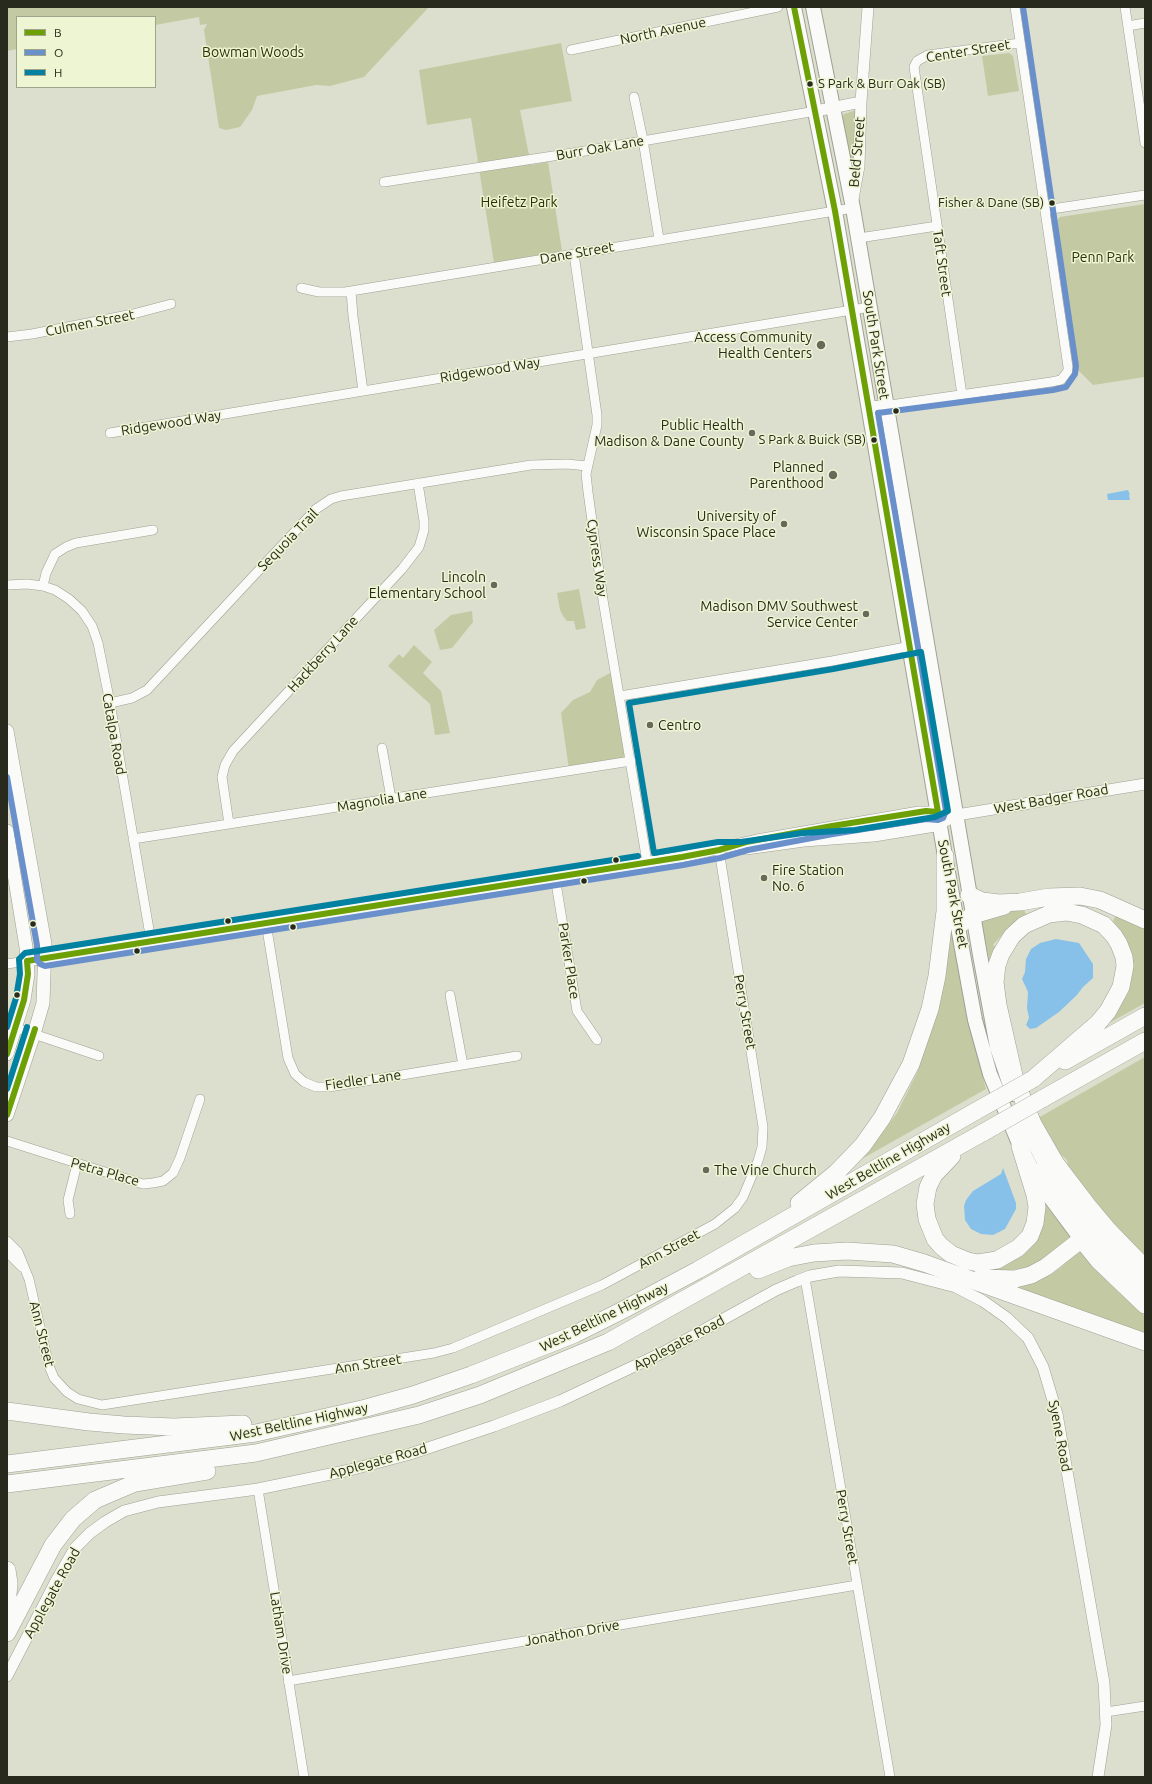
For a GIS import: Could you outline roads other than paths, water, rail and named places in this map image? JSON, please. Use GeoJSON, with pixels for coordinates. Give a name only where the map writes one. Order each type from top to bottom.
{"type":"FeatureCollection","features":[{"type":"Feature","properties":{"kind":"highway"},"geometry":{"type":"LineString","coordinates":[[771,1228],[854,1156],[876,1127],[911,1064],[930,1009],[937,976],[952,925],[945,856]]}},
{"type":"Feature","properties":{"kind":"highway"},"geometry":{"type":"LineString","coordinates":[[969,895],[982,901],[999,903],[1020,902]]}},
{"type":"Feature","properties":{"kind":"highway"},"geometry":{"type":"LineString","coordinates":[[952,925],[973,915],[1020,902],[1050,896],[1080,896],[1100,900],[1145,920]]}},
{"type":"Feature","properties":{"kind":"highway"},"geometry":{"type":"LineString","coordinates":[[1033,1079],[1098,1023],[1108,1011],[1121,987],[1124,957],[1119,944],[1104,925],[1082,914],[1066,912],[1044,915],[1024,924],[1012,936],[1001,954],[997,965],[995,982],[998,1005],[1015,1080],[1033,1124],[1056,1164],[1088,1206],[1109,1231],[1145,1268]]}},
{"type":"Feature","properties":{"kind":"highway","name":"West Beltline Highway"},"geometry":{"type":"LineString","coordinates":[[7,1464],[256,1432],[366,1408],[445,1385],[510,1361],[575,1334],[621,1311],[771,1228],[1145,1016]]}},
{"type":"Feature","properties":{"kind":"highway","name":"West Beltline Highway"},"geometry":{"type":"LineString","coordinates":[[7,1484],[256,1453],[419,1415],[486,1392],[608,1342],[1145,1041]]}},
{"type":"Feature","properties":{"kind":"highway"},"geometry":{"type":"LineString","coordinates":[[965,1143],[934,1175],[926,1192],[926,1214],[932,1232],[941,1246],[951,1254],[968,1261],[978,1263],[997,1260],[1018,1248],[1030,1236],[1035,1223],[1038,1208],[1020,1146]]}},
{"type":"Feature","properties":{"kind":"highway"},"geometry":{"type":"LineString","coordinates":[[954,1274],[990,1279],[1020,1278],[1031,1275],[1046,1267],[1087,1235]]}},
{"type":"Feature","properties":{"kind":"highway"},"geometry":{"type":"LineString","coordinates":[[1087,1235],[1145,1287]]}},
{"type":"Feature","properties":{"kind":"highway"},"geometry":{"type":"LineString","coordinates":[[1087,1235],[1098,1260],[1145,1305]]}},
{"type":"Feature","properties":{"kind":"highway"},"geometry":{"type":"LineString","coordinates":[[608,1342],[766,1266],[803,1254],[847,1251],[893,1254],[924,1263],[1145,1342]]}},
{"type":"Feature","properties":{"kind":"highway"},"geometry":{"type":"LineString","coordinates":[[7,1410],[103,1423],[189,1427],[269,1422],[366,1408]]}},
{"type":"Feature","properties":{"kind":"highway"},"geometry":{"type":"LineString","coordinates":[[7,1633],[53,1545],[73,1519],[101,1497],[134,1483],[240,1466],[302,1453],[341,1442],[419,1415]]}},
{"type":"Feature","properties":{"kind":"highway"},"geometry":{"type":"LineString","coordinates":[[7,1570],[9,1583],[7,1606]]}},
{"type":"Feature","properties":{"kind":"main road","name":"South Park Street"},"geometry":{"type":"LineString","coordinates":[[794,7],[816,111],[853,310],[945,856]]}},
{"type":"Feature","properties":{"kind":"main road","name":"South Park Street"},"geometry":{"type":"LineString","coordinates":[[813,7],[859,238],[957,815],[969,895],[997,1047],[1005,1076],[1026,1127],[1049,1172],[1072,1205],[1087,1235]]}},
{"type":"Feature","properties":{"kind":"main road"},"geometry":{"type":"LineString","coordinates":[[7,731],[45,944],[43,1002],[7,1115]]}},
{"type":"Feature","properties":{"kind":"main road"},"geometry":{"type":"LineString","coordinates":[[7,831],[26,946],[28,974],[24,1000],[7,1054]]}},
{"type":"Feature","properties":{"kind":"main road","name":"South Park Street"},"geometry":{"type":"LineString","coordinates":[[952,925],[982,1048],[995,1090],[1030,1166],[1049,1196],[1087,1235]]}},
{"type":"Feature","properties":{"kind":"street","name":"North Avenue"},"geometry":{"type":"LineString","coordinates":[[571,50],[625,44],[778,7]]}},
{"type":"Feature","properties":{"kind":"street","name":"Beld Street"},"geometry":{"type":"LineString","coordinates":[[853,205],[859,166],[861,102],[868,7]]}},
{"type":"Feature","properties":{"kind":"street"},"geometry":{"type":"LineString","coordinates":[[869,406],[962,395],[1051,382],[1064,378],[1068,367],[1015,7]]}},
{"type":"Feature","properties":{"kind":"street"},"geometry":{"type":"LineString","coordinates":[[1125,7],[1145,144]]}},
{"type":"Feature","properties":{"kind":"street"},"geometry":{"type":"LineString","coordinates":[[1128,26],[1145,23]]}},
{"type":"Feature","properties":{"kind":"street","name":"Center Street"},"geometry":{"type":"LineString","coordinates":[[917,61],[928,55],[1020,43]]}},
{"type":"Feature","properties":{"kind":"street","name":"Taft Street"},"geometry":{"type":"LineString","coordinates":[[917,61],[914,67],[914,76],[962,395]]}},
{"type":"Feature","properties":{"kind":"street"},"geometry":{"type":"LineString","coordinates":[[634,97],[643,140],[659,239]]}},
{"type":"Feature","properties":{"kind":"street","name":"Beld Street"},"geometry":{"type":"LineString","coordinates":[[816,111],[861,102]]}},
{"type":"Feature","properties":{"kind":"street","name":"Burr Oak Lane"},"geometry":{"type":"LineString","coordinates":[[384,182],[572,153],[816,111]]}},
{"type":"Feature","properties":{"kind":"street"},"geometry":{"type":"LineString","coordinates":[[1045,210],[1145,195]]}},
{"type":"Feature","properties":{"kind":"street","name":"Dane Street"},"geometry":{"type":"LineString","coordinates":[[301,288],[319,292],[351,291],[835,211],[853,205]]}},
{"type":"Feature","properties":{"kind":"street"},"geometry":{"type":"LineString","coordinates":[[859,238],[937,226]]}},
{"type":"Feature","properties":{"kind":"street","name":"Cypress Way"},"geometry":{"type":"LineString","coordinates":[[574,254],[590,354],[597,415],[597,425],[586,474],[588,492],[603,600],[647,862]]}},
{"type":"Feature","properties":{"kind":"street"},"geometry":{"type":"LineString","coordinates":[[351,291],[363,391]]}},
{"type":"Feature","properties":{"kind":"street","name":"Culmen Street"},"geometry":{"type":"LineString","coordinates":[[7,337],[133,314],[171,304]]}},
{"type":"Feature","properties":{"kind":"street","name":"Ridgewood Way"},"geometry":{"type":"LineString","coordinates":[[110,433],[870,307]]}},
{"type":"Feature","properties":{"kind":"street","name":"Sequoia Trail"},"geometry":{"type":"LineString","coordinates":[[110,703],[132,698],[147,690],[316,509],[331,500],[341,496],[531,465],[567,464],[587,466]]}},
{"type":"Feature","properties":{"kind":"street","name":"Hackberry Lane"},"geometry":{"type":"LineString","coordinates":[[228,824],[222,777],[225,765],[233,750],[396,575],[419,547],[424,530],[424,521],[418,484]]}},
{"type":"Feature","properties":{"kind":"street"},"geometry":{"type":"LineString","coordinates":[[43,586],[46,573],[55,554],[66,547],[153,530]]}},
{"type":"Feature","properties":{"kind":"street","name":"Catalpa Road"},"geometry":{"type":"LineString","coordinates":[[7,585],[26,584],[43,586],[55,590],[69,599],[82,612],[92,626],[98,643],[110,703],[150,942]]}},
{"type":"Feature","properties":{"kind":"street"},"geometry":{"type":"LineString","coordinates":[[620,696],[928,644]]}},
{"type":"Feature","properties":{"kind":"street"},"geometry":{"type":"LineString","coordinates":[[382,748],[391,798]]}},
{"type":"Feature","properties":{"kind":"street","name":"Magnolia Lane"},"geometry":{"type":"LineString","coordinates":[[133,840],[630,761]]}},
{"type":"Feature","properties":{"kind":"street","name":"West Badger Road"},"geometry":{"type":"LineString","coordinates":[[719,850],[742,850],[804,841],[856,838],[939,818],[1145,784]]}},
{"type":"Feature","properties":{"kind":"street","name":"West Badger Road"},"geometry":{"type":"LineString","coordinates":[[7,964],[719,850],[746,842],[832,826],[926,812],[939,818]]}},
{"type":"Feature","properties":{"kind":"street","name":"Perry Street"},"geometry":{"type":"LineString","coordinates":[[719,850],[763,1127],[762,1147],[754,1174]]}},
{"type":"Feature","properties":{"kind":"street","name":"Parker Place"},"geometry":{"type":"LineString","coordinates":[[555,877],[577,1011],[597,1040]]}},
{"type":"Feature","properties":{"kind":"street","name":"Fiedler Lane"},"geometry":{"type":"LineString","coordinates":[[266,923],[288,1058],[294,1074],[304,1082],[316,1087],[329,1087],[517,1056]]}},
{"type":"Feature","properties":{"kind":"street"},"geometry":{"type":"LineString","coordinates":[[450,995],[463,1065]]}},
{"type":"Feature","properties":{"kind":"street"},"geometry":{"type":"LineString","coordinates":[[16,1028],[99,1056]]}},
{"type":"Feature","properties":{"kind":"street","name":"Petra Place"},"geometry":{"type":"LineString","coordinates":[[7,1141],[143,1184],[163,1181],[173,1173],[180,1158],[200,1099]]}},
{"type":"Feature","properties":{"kind":"street"},"geometry":{"type":"LineString","coordinates":[[70,1214],[68,1200],[77,1164]]}},
{"type":"Feature","properties":{"kind":"street","name":"Ann Street"},"geometry":{"type":"LineString","coordinates":[[7,1241],[18,1252],[31,1287],[49,1366],[54,1378],[67,1392],[78,1399],[102,1405],[114,1404],[434,1353],[453,1348],[602,1285],[715,1224],[735,1208],[743,1197],[754,1174]]}},
{"type":"Feature","properties":{"kind":"street","name":"Ann Street"},"geometry":{"type":"LineString","coordinates":[[7,1252],[24,1267]]}},
{"type":"Feature","properties":{"kind":"street","name":"Syene Road"},"geometry":{"type":"LineString","coordinates":[[805,1278],[839,1271],[870,1271],[902,1273],[936,1281],[956,1287],[984,1301],[1007,1318],[1028,1338],[1043,1367],[1057,1414],[1104,1683],[1106,1725],[1098,1777]]}},
{"type":"Feature","properties":{"kind":"street","name":"Perry Street"},"geometry":{"type":"LineString","coordinates":[[805,1278],[856,1585],[890,1777]]}},
{"type":"Feature","properties":{"kind":"street","name":"Applegate Road"},"geometry":{"type":"LineString","coordinates":[[7,1676],[56,1581],[75,1548],[90,1533],[118,1515],[140,1506],[258,1489],[350,1470],[410,1454],[494,1426],[541,1408],[650,1359],[776,1290],[805,1278]]}},
{"type":"Feature","properties":{"kind":"street","name":"Latham Drive"},"geometry":{"type":"LineString","coordinates":[[258,1489],[304,1777]]}},
{"type":"Feature","properties":{"kind":"street","name":"Jonathon Drive"},"geometry":{"type":"LineString","coordinates":[[288,1681],[856,1585]]}},
{"type":"Feature","properties":{"kind":"street"},"geometry":{"type":"LineString","coordinates":[[1106,1712],[1145,1706]]}},
{"type":"Feature","properties":{"kind":"water"},"geometry":{"type":"Polygon","coordinates":[[[1128,490],[1130,500],[1108,500],[1107,494],[1128,490]]]}},
{"type":"Feature","properties":{"kind":"water"},"geometry":{"type":"Polygon","coordinates":[[[1056,939],[1079,943],[1093,964],[1093,978],[1059,1012],[1036,1028],[1030,1029],[1026,1025],[1029,1018],[1027,1008],[1028,992],[1022,979],[1025,972],[1026,959],[1031,949],[1040,943],[1056,939]]]}},
{"type":"Feature","properties":{"kind":"water"},"geometry":{"type":"Polygon","coordinates":[[[1003,1168],[1016,1203],[1016,1209],[1005,1229],[993,1235],[981,1234],[971,1229],[965,1220],[964,1206],[966,1200],[973,1191],[1001,1174],[1003,1168]]]}},
{"type":"Feature","properties":{"kind":"place","name":"S Park & Burr Oak (SB)"},"geometry":{"type":"Point","coordinates":[810,84]}},
{"type":"Feature","properties":{"kind":"place","name":"Fisher & Dane (SB)"},"geometry":{"type":"Point","coordinates":[1052,203]}},
{"type":"Feature","properties":{"kind":"place","name":"Access Community Health Centers"},"geometry":{"type":"Point","coordinates":[821,345]}},
{"type":"Feature","properties":{"kind":"place","name":"Public Health Madison & Dane County"},"geometry":{"type":"Point","coordinates":[752,433]}},
{"type":"Feature","properties":{"kind":"place","name":"S Park & Buick (SB)"},"geometry":{"type":"Point","coordinates":[874,440]}},
{"type":"Feature","properties":{"kind":"place","name":"Planned Parenthood"},"geometry":{"type":"Point","coordinates":[833,475]}},
{"type":"Feature","properties":{"kind":"place","name":"University of Wisconsin Space Place"},"geometry":{"type":"Point","coordinates":[784,524]}},
{"type":"Feature","properties":{"kind":"place","name":"Lincoln Elementary School"},"geometry":{"type":"Point","coordinates":[494,585]}},
{"type":"Feature","properties":{"kind":"place","name":"Madison DMV Southwest Service Center"},"geometry":{"type":"Point","coordinates":[866,614]}},
{"type":"Feature","properties":{"kind":"place","name":"Centro"},"geometry":{"type":"Point","coordinates":[650,725]}},
{"type":"Feature","properties":{"kind":"place","name":"Fire Station No. 6"},"geometry":{"type":"Point","coordinates":[764,878]}},
{"type":"Feature","properties":{"kind":"place","name":"The Vine Church"},"geometry":{"type":"Point","coordinates":[706,1170]}},
{"type":"Feature","properties":{"kind":"park label","name":"Bowman Woods"},"geometry":{"type":"Point","coordinates":[253,52]}},
{"type":"Feature","properties":{"kind":"park label","name":"Heifetz Park"},"geometry":{"type":"Point","coordinates":[519,202]}},
{"type":"Feature","properties":{"kind":"park label","name":"Penn Park"},"geometry":{"type":"Point","coordinates":[1103,257]}}]}
